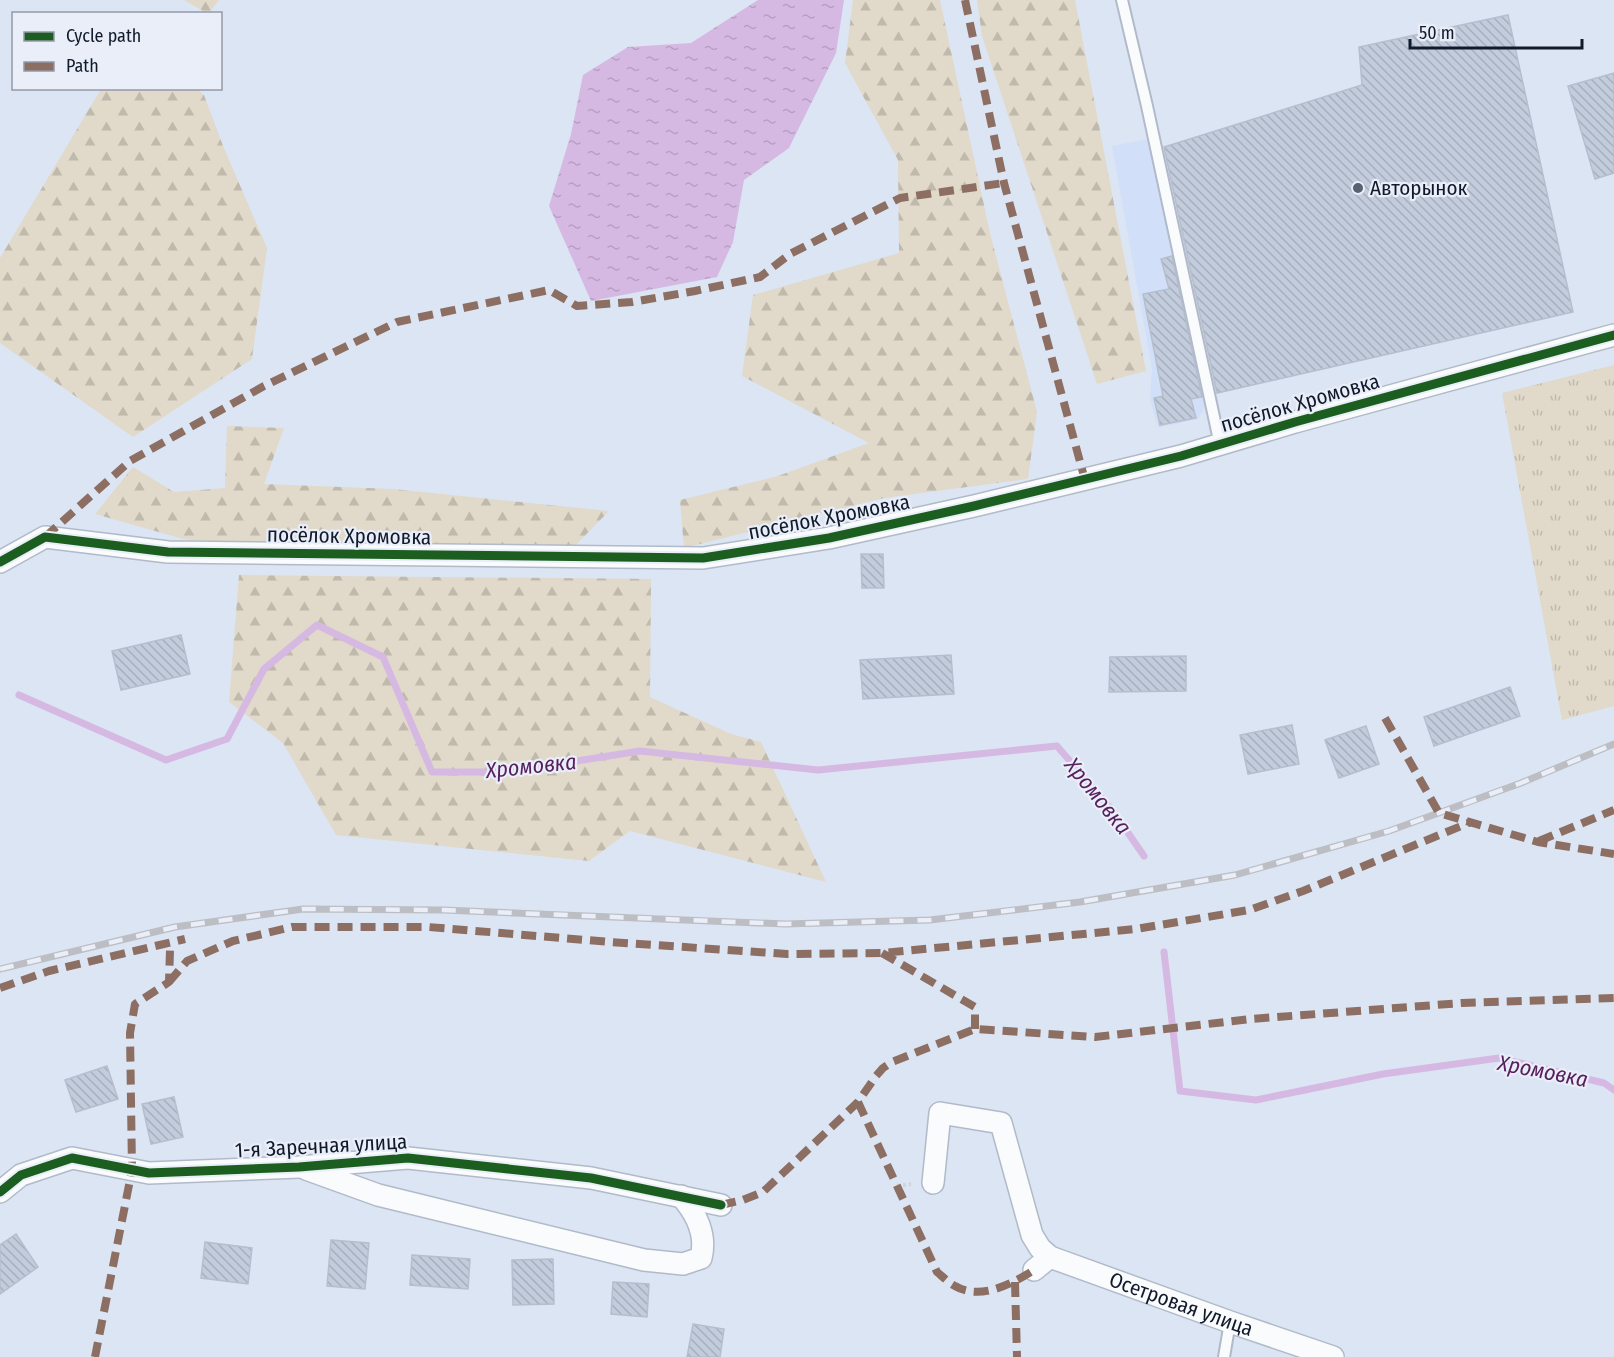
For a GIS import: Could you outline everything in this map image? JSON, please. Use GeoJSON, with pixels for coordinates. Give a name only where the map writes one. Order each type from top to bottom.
{"type":"FeatureCollection","features":[{"type":"Feature","properties":{"kind":"street","name":"посёлок Хромовка"},"geometry":{"type":"LineString","coordinates":[[0,562],[45,537],[168,552],[704,558],[829,538],[974,506],[1220,445],[1614,335]]}},
{"type":"Feature","properties":{"kind":"street","name":"Осетровая улица"},"geometry":{"type":"LineString","coordinates":[[933,1183],[940,1113],[1001,1123],[1032,1235],[1040,1248],[1042,1263],[1230,1322],[1332,1357]]}},
{"type":"Feature","properties":{"kind":"street","name":"1-я Заречная улица"},"geometry":{"type":"LineString","coordinates":[[0,1192],[21,1175],[72,1158],[149,1173],[299,1167],[408,1158],[591,1178],[721,1205]]}},
{"type":"Feature","properties":{"kind":"street"},"geometry":{"type":"LineString","coordinates":[[299,1167],[378,1195],[644,1260],[683,1264],[701,1258],[703,1243],[700,1228],[692,1210],[681,1196]]}},
{"type":"Feature","properties":{"kind":"lane"},"geometry":{"type":"LineString","coordinates":[[1122,0],[1220,445]]}},
{"type":"Feature","properties":{"kind":"lane"},"geometry":{"type":"LineString","coordinates":[[1224,1357],[1230,1322]]}},
{"type":"Feature","properties":{"kind":"shaded area"},"geometry":{"type":"Polygon","coordinates":[[[1153,138],[1207,397],[1204,410],[1197,419],[1158,428],[1150,400],[1152,369],[1112,146],[1153,138]]]}},
{"type":"Feature","properties":{"kind":"green space"},"geometry":{"type":"Polygon","coordinates":[[[184,0],[219,0],[210,12],[205,12],[184,0]]]}},
{"type":"Feature","properties":{"kind":"green space"},"geometry":{"type":"Polygon","coordinates":[[[853,0],[940,0],[990,233],[1037,412],[1028,479],[884,498],[684,548],[680,500],[778,476],[869,443],[742,376],[753,295],[899,253],[898,160],[845,63],[853,0]]]}},
{"type":"Feature","properties":{"kind":"green space"},"geometry":{"type":"Polygon","coordinates":[[[977,0],[1075,0],[1146,371],[1097,384],[982,36],[977,0]]]}},
{"type":"Feature","properties":{"kind":"green space"},"geometry":{"type":"Polygon","coordinates":[[[100,90],[198,90],[204,95],[223,146],[267,248],[252,359],[133,437],[0,343],[0,258],[100,90]]]}},
{"type":"Feature","properties":{"kind":"green space"},"geometry":{"type":"Polygon","coordinates":[[[1614,365],[1614,706],[1562,720],[1502,393],[1614,365]]]}},
{"type":"Feature","properties":{"kind":"green space"},"geometry":{"type":"Polygon","coordinates":[[[227,426],[284,428],[264,484],[393,489],[609,511],[570,551],[351,554],[183,539],[95,514],[133,467],[174,492],[225,488],[227,426]]]}},
{"type":"Feature","properties":{"kind":"green space"},"geometry":{"type":"Polygon","coordinates":[[[239,575],[651,579],[650,697],[731,734],[761,742],[826,882],[630,831],[589,861],[336,835],[283,743],[229,702],[239,575]]]}},
{"type":"Feature","properties":{"kind":"water"},"geometry":{"type":"Polygon","coordinates":[[[758,0],[844,0],[836,53],[789,148],[744,180],[733,242],[717,277],[591,301],[549,206],[571,134],[583,75],[628,47],[691,43],[758,0]]]}},
{"type":"Feature","properties":{"kind":"building","name":"Авторынок"},"geometry":{"type":"Polygon","coordinates":[[[1508,15],[1573,312],[1217,393],[1164,147],[1362,85],[1359,47],[1508,15]]]}},
{"type":"Feature","properties":{"kind":"building"},"geometry":{"type":"Polygon","coordinates":[[[1614,73],[1614,173],[1595,179],[1568,86],[1614,73]]]}},
{"type":"Feature","properties":{"kind":"building"},"geometry":{"type":"Polygon","coordinates":[[[1172,256],[1202,397],[1191,399],[1196,418],[1160,425],[1154,398],[1163,396],[1143,294],[1169,289],[1161,259],[1172,256]]]}},
{"type":"Feature","properties":{"kind":"building"},"geometry":{"type":"Polygon","coordinates":[[[861,554],[883,554],[884,588],[862,588],[861,554]]]}},
{"type":"Feature","properties":{"kind":"building"},"geometry":{"type":"Polygon","coordinates":[[[181,635],[190,674],[121,690],[112,651],[181,635]]]}},
{"type":"Feature","properties":{"kind":"building"},"geometry":{"type":"Polygon","coordinates":[[[951,655],[954,694],[863,699],[860,660],[951,655]]]}},
{"type":"Feature","properties":{"kind":"building"},"geometry":{"type":"Polygon","coordinates":[[[1186,656],[1186,691],[1109,692],[1110,657],[1186,656]]]}},
{"type":"Feature","properties":{"kind":"building"},"geometry":{"type":"Polygon","coordinates":[[[1510,687],[1520,716],[1434,746],[1424,717],[1510,687]]]}},
{"type":"Feature","properties":{"kind":"building"},"geometry":{"type":"Polygon","coordinates":[[[1292,725],[1299,764],[1248,774],[1240,735],[1292,725]]]}},
{"type":"Feature","properties":{"kind":"building"},"geometry":{"type":"Polygon","coordinates":[[[1366,726],[1379,764],[1339,778],[1325,740],[1366,726]]]}},
{"type":"Feature","properties":{"kind":"building"},"geometry":{"type":"Polygon","coordinates":[[[107,1066],[118,1099],[76,1112],[65,1080],[107,1066]]]}},
{"type":"Feature","properties":{"kind":"building"},"geometry":{"type":"Polygon","coordinates":[[[174,1097],[183,1137],[151,1144],[142,1104],[174,1097]]]}},
{"type":"Feature","properties":{"kind":"building"},"geometry":{"type":"Polygon","coordinates":[[[16,1234],[38,1267],[0,1294],[0,1245],[16,1234]]]}},
{"type":"Feature","properties":{"kind":"building"},"geometry":{"type":"Polygon","coordinates":[[[331,1240],[369,1243],[365,1289],[327,1286],[331,1240]]]}},
{"type":"Feature","properties":{"kind":"building"},"geometry":{"type":"Polygon","coordinates":[[[205,1242],[252,1248],[248,1284],[201,1278],[205,1242]]]}},
{"type":"Feature","properties":{"kind":"building"},"geometry":{"type":"Polygon","coordinates":[[[412,1255],[470,1259],[468,1289],[410,1285],[412,1255]]]}},
{"type":"Feature","properties":{"kind":"building"},"geometry":{"type":"Polygon","coordinates":[[[553,1259],[554,1304],[513,1305],[512,1260],[553,1259]]]}},
{"type":"Feature","properties":{"kind":"building"},"geometry":{"type":"Polygon","coordinates":[[[613,1282],[649,1284],[647,1317],[611,1314],[613,1282]]]}},
{"type":"Feature","properties":{"kind":"building"},"geometry":{"type":"Polygon","coordinates":[[[693,1324],[724,1329],[720,1357],[687,1357],[693,1324]]]}},
{"type":"Feature","properties":{"kind":"waterway","name":"Хромовка"},"geometry":{"type":"LineString","coordinates":[[19,695],[166,760],[227,739],[264,669],[317,625],[383,657],[432,772],[507,772],[640,751],[818,770],[1057,746],[1113,811],[1144,856]]}},
{"type":"Feature","properties":{"kind":"waterway","name":"Хромовка"},"geometry":{"type":"LineString","coordinates":[[1164,952],[1180,1091],[1256,1100],[1383,1074],[1499,1058],[1604,1083],[1614,1090]]}},
{"type":"Feature","properties":{"kind":"railway"},"geometry":{"type":"LineString","coordinates":[[0,969],[175,927],[303,909],[443,910],[785,924],[930,920],[1080,902],[1235,875],[1389,831],[1521,783],[1614,744]]}},
{"type":"Feature","properties":{"kind":"marked path"},"geometry":{"type":"LineString","coordinates":[[965,0],[1004,183],[1085,480]]}},
{"type":"Feature","properties":{"kind":"marked path"},"geometry":{"type":"LineString","coordinates":[[45,537],[130,461],[264,386],[397,322],[549,290],[577,306],[632,302],[760,277],[790,254],[900,198],[1004,183]]}},
{"type":"Feature","properties":{"kind":"marked path"},"geometry":{"type":"LineString","coordinates":[[1385,718],[1439,813],[1538,842],[1614,854]]}},
{"type":"Feature","properties":{"kind":"marked path"},"geometry":{"type":"LineString","coordinates":[[1539,841],[1614,810]]}},
{"type":"Feature","properties":{"kind":"marked path"},"geometry":{"type":"LineString","coordinates":[[169,982],[187,961],[233,941],[292,927],[428,927],[787,954],[882,953],[1136,929],[1249,910],[1303,891],[1471,822]]}},
{"type":"Feature","properties":{"kind":"marked path"},"geometry":{"type":"LineString","coordinates":[[0,988],[49,971],[185,939]]}},
{"type":"Feature","properties":{"kind":"marked path"},"geometry":{"type":"LineString","coordinates":[[95,1357],[132,1170],[130,1033],[135,1004],[169,982],[170,950]]}},
{"type":"Feature","properties":{"kind":"marked path"},"geometry":{"type":"LineString","coordinates":[[882,953],[975,1007],[975,1029]]}},
{"type":"Feature","properties":{"kind":"marked path"},"geometry":{"type":"LineString","coordinates":[[721,1205],[763,1192],[858,1102],[883,1068],[892,1062],[975,1029],[1095,1037],[1251,1019],[1462,1003],[1614,998]]}},
{"type":"Feature","properties":{"kind":"marked path"},"geometry":{"type":"LineString","coordinates":[[858,1102],[937,1272],[955,1286],[975,1292],[996,1289],[1034,1270]]}},
{"type":"Feature","properties":{"kind":"marked path"},"geometry":{"type":"LineString","coordinates":[[1015,1282],[1017,1357]]}},
{"type":"Feature","properties":{"kind":"cycle path"},"geometry":{"type":"LineString","coordinates":[[0,562],[45,537],[168,552],[703,558],[829,538],[1181,456],[1295,422],[1614,335]]}},
{"type":"Feature","properties":{"kind":"cycle path"},"geometry":{"type":"LineString","coordinates":[[0,1192],[21,1175],[72,1158],[149,1173],[299,1167],[408,1158],[591,1178],[721,1205]]}},
{"type":"Feature","properties":{"kind":"place","name":"Авторынок"},"geometry":{"type":"Point","coordinates":[1358,188]}}]}
